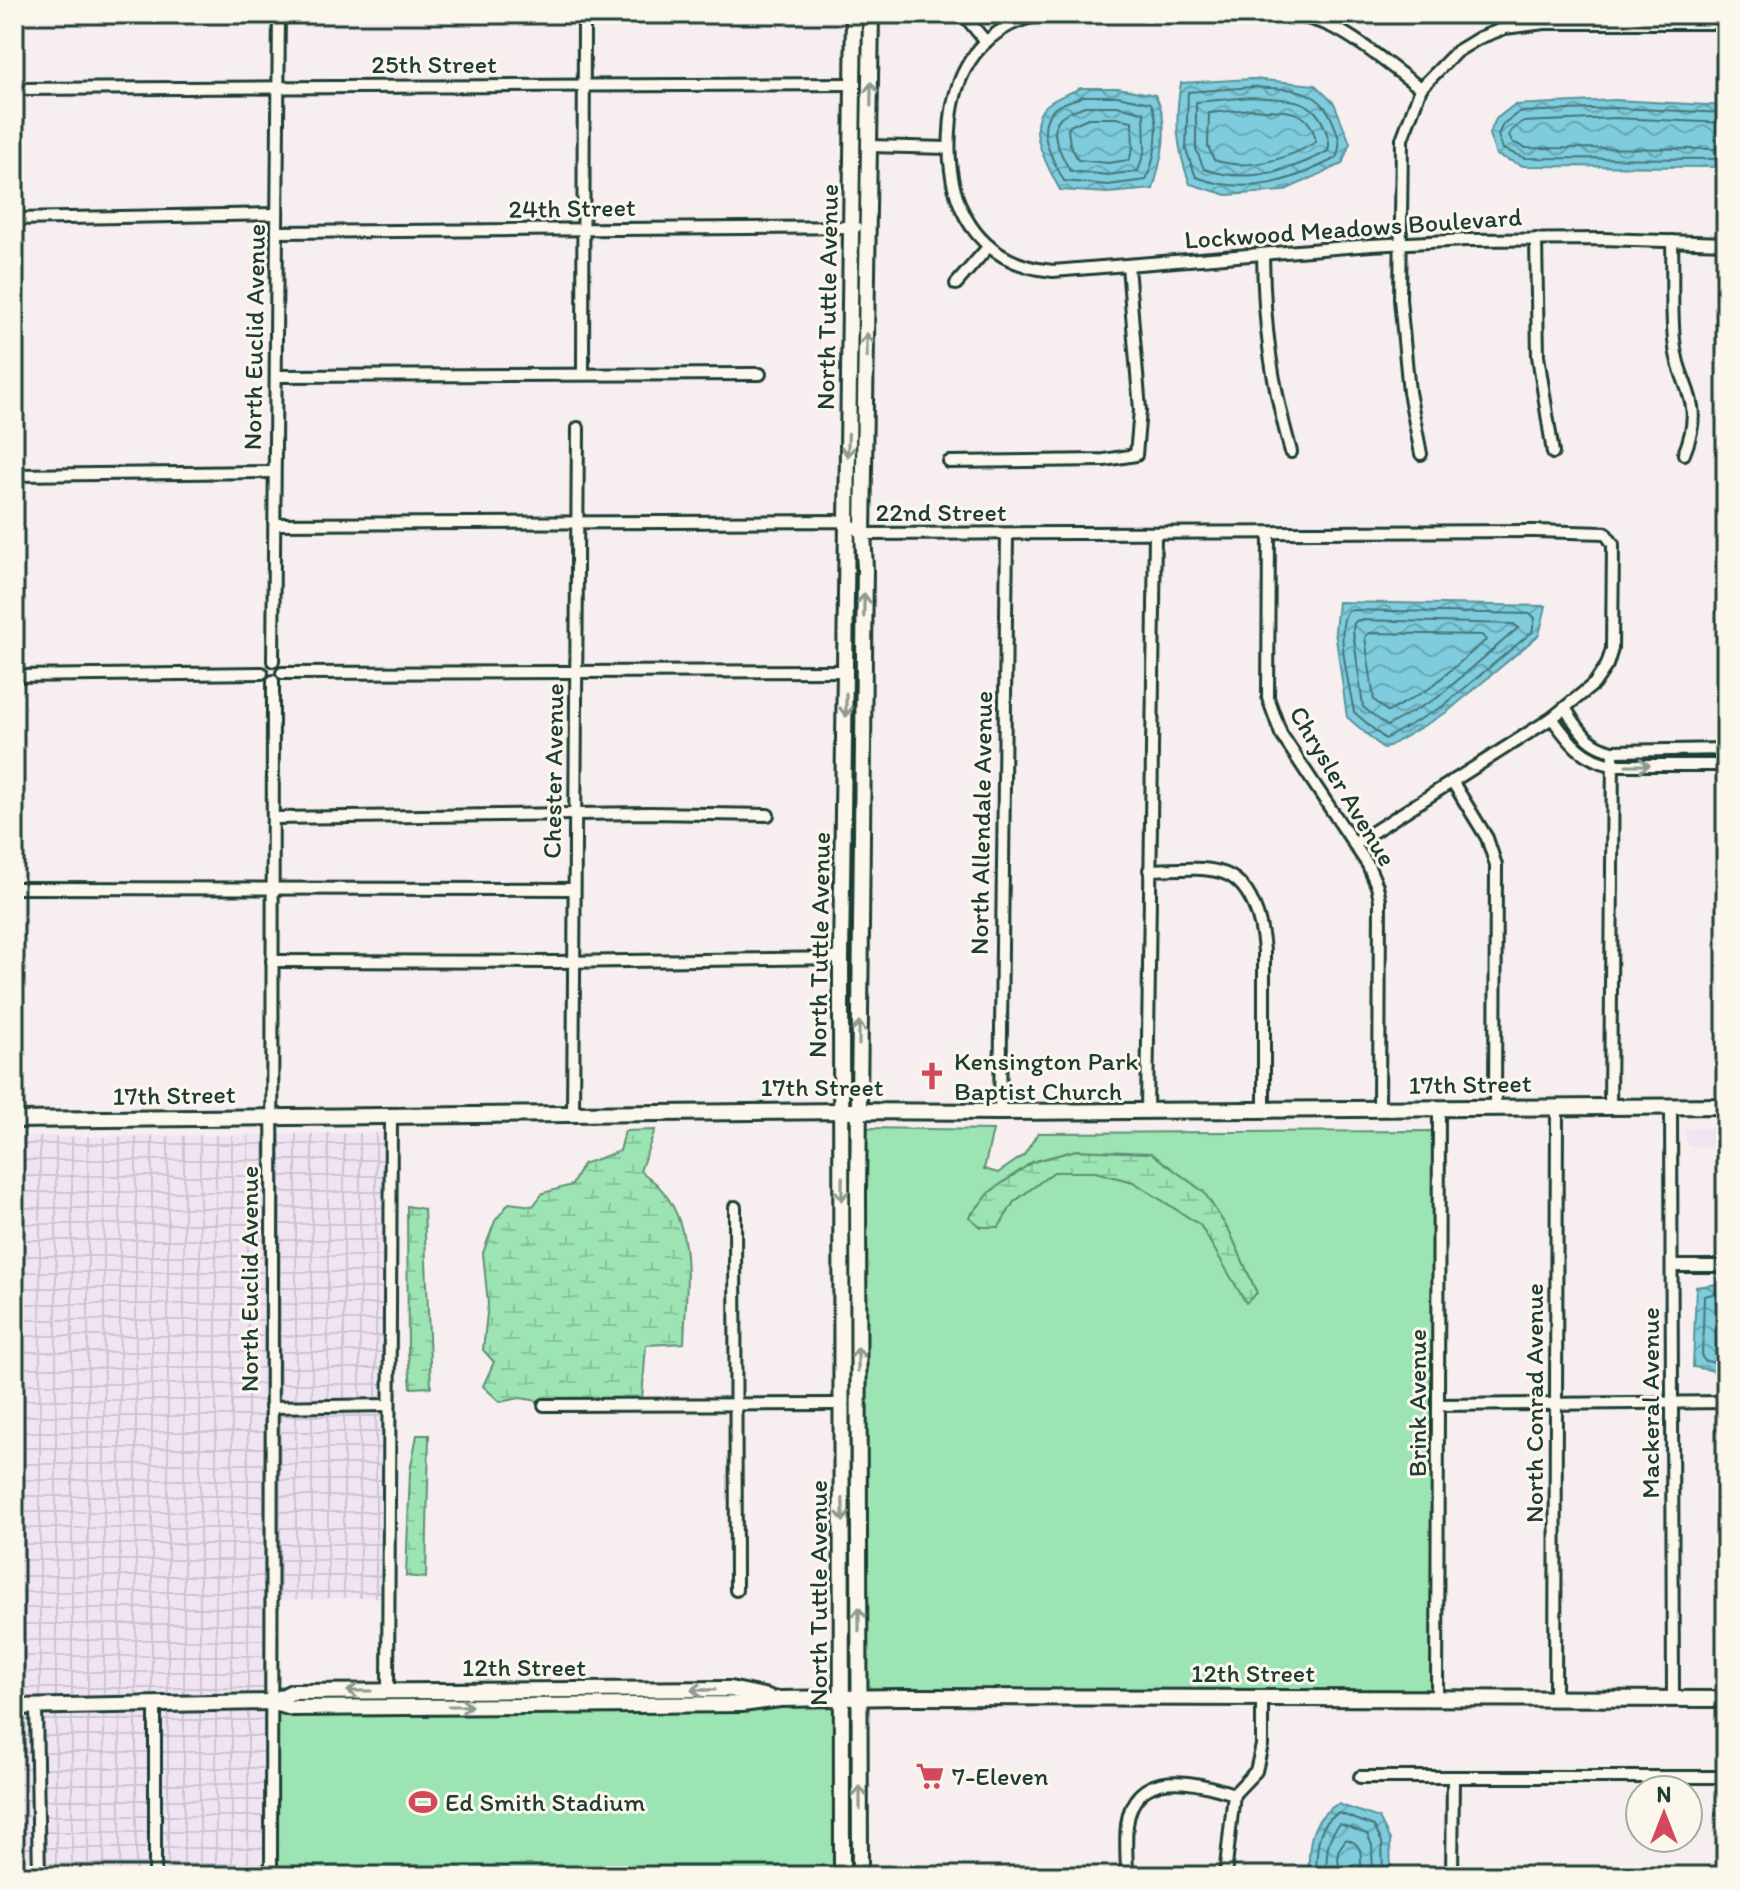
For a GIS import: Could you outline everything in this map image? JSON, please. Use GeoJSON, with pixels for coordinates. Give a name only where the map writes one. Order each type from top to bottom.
{"type":"FeatureCollection","features":[{"type":"Feature","properties":{"kind":"main road","name":"North Tuttle Avenue"},"geometry":{"type":"LineString","coordinates":[[842,1876],[841,958],[854,14]]}},
{"type":"Feature","properties":{"kind":"main road","name":"North Tuttle Avenue"},"geometry":{"type":"LineString","coordinates":[[860,1876],[859,1111],[871,14]]}},
{"type":"Feature","properties":{"kind":"main road","name":"17th Street"},"geometry":{"type":"LineString","coordinates":[[14,1120],[1726,1106]]}},
{"type":"Feature","properties":{"kind":"main road","name":"12th Street"},"geometry":{"type":"LineString","coordinates":[[271,1702],[292,1692],[388,1691],[730,1689],[780,1699]]}},
{"type":"Feature","properties":{"kind":"main road","name":"12th Street"},"geometry":{"type":"LineString","coordinates":[[14,1707],[271,1702],[292,1708],[690,1705],[861,1697],[1726,1699]]}},
{"type":"Feature","properties":{"kind":"main road"},"geometry":{"type":"LineString","coordinates":[[842,1852],[851,1869],[851,1876]]}},
{"type":"Feature","properties":{"kind":"street","name":"North Euclid Avenue"},"geometry":{"type":"LineString","coordinates":[[273,661],[279,14]]}},
{"type":"Feature","properties":{"kind":"street"},"geometry":{"type":"LineString","coordinates":[[583,373],[584,14]]}},
{"type":"Feature","properties":{"kind":"street"},"geometry":{"type":"LineString","coordinates":[[963,14],[986,42]]}},
{"type":"Feature","properties":{"kind":"street"},"geometry":{"type":"LineString","coordinates":[[956,284],[989,246],[973,230],[958,204],[951,178],[951,111],[957,85],[972,57],[986,42],[1010,25],[1040,15],[1149,14]]}},
{"type":"Feature","properties":{"kind":"street"},"geometry":{"type":"LineString","coordinates":[[1278,14],[1336,27],[1353,36],[1421,88]]}},
{"type":"Feature","properties":{"kind":"street"},"geometry":{"type":"LineString","coordinates":[[1421,454],[1403,347],[1400,244],[1402,139],[1421,88],[1456,52],[1493,32],[1522,24],[1726,23]]}},
{"type":"Feature","properties":{"kind":"street","name":"25th Street"},"geometry":{"type":"LineString","coordinates":[[14,89],[854,84]]}},
{"type":"Feature","properties":{"kind":"street"},"geometry":{"type":"LineString","coordinates":[[869,146],[949,148]]}},
{"type":"Feature","properties":{"kind":"street"},"geometry":{"type":"LineString","coordinates":[[14,219],[277,214]]}},
{"type":"Feature","properties":{"kind":"street","name":"24th Street"},"geometry":{"type":"LineString","coordinates":[[278,232],[867,228]]}},
{"type":"Feature","properties":{"kind":"street"},"geometry":{"type":"LineString","coordinates":[[1536,239],[1538,356],[1553,453]]}},
{"type":"Feature","properties":{"kind":"street","name":"Lockwood Meadows Boulevard"},"geometry":{"type":"LineString","coordinates":[[989,246],[1012,261],[1043,270],[1400,244],[1536,239],[1726,243]]}},
{"type":"Feature","properties":{"kind":"street"},"geometry":{"type":"LineString","coordinates":[[1672,241],[1674,340],[1693,405],[1691,435],[1684,454]]}},
{"type":"Feature","properties":{"kind":"street"},"geometry":{"type":"LineString","coordinates":[[1263,254],[1268,356],[1291,452]]}},
{"type":"Feature","properties":{"kind":"street"},"geometry":{"type":"LineString","coordinates":[[949,462],[1104,460],[1136,455],[1140,410],[1128,266]]}},
{"type":"Feature","properties":{"kind":"street"},"geometry":{"type":"LineString","coordinates":[[276,376],[760,374]]}},
{"type":"Feature","properties":{"kind":"street","name":"Chester Avenue"},"geometry":{"type":"LineString","coordinates":[[573,1114],[578,428]]}},
{"type":"Feature","properties":{"kind":"street"},"geometry":{"type":"LineString","coordinates":[[14,475],[274,472]]}},
{"type":"Feature","properties":{"kind":"street","name":"22nd Street"},"geometry":{"type":"LineString","coordinates":[[275,524],[846,521],[863,534],[1007,535],[1601,531],[1610,537],[1613,544],[1610,655],[1594,684],[1565,708]]}},
{"type":"Feature","properties":{"kind":"street"},"geometry":{"type":"LineString","coordinates":[[1147,1111],[1155,534]]}},
{"type":"Feature","properties":{"kind":"street","name":"Chrysler Avenue"},"geometry":{"type":"LineString","coordinates":[[1269,534],[1268,680],[1271,710],[1281,734],[1373,874],[1380,900],[1379,1110]]}},
{"type":"Feature","properties":{"kind":"street","name":"North Allendale Avenue"},"geometry":{"type":"LineString","coordinates":[[1000,1112],[1007,535]]}},
{"type":"Feature","properties":{"kind":"street"},"geometry":{"type":"LineString","coordinates":[[262,673],[273,661],[282,673]]}},
{"type":"Feature","properties":{"kind":"street"},"geometry":{"type":"LineString","coordinates":[[14,676],[262,673],[273,681],[282,673],[846,671]]}},
{"type":"Feature","properties":{"kind":"street","name":"North Euclid Avenue"},"geometry":{"type":"LineString","coordinates":[[271,1876],[273,681]]}},
{"type":"Feature","properties":{"kind":"street"},"geometry":{"type":"LineString","coordinates":[[1354,844],[1565,708],[1585,739],[1600,748],[1613,751],[1726,749]]}},
{"type":"Feature","properties":{"kind":"street"},"geometry":{"type":"LineString","coordinates":[[1552,718],[1573,748],[1600,763],[1726,765]]}},
{"type":"Feature","properties":{"kind":"street"},"geometry":{"type":"LineString","coordinates":[[1610,1107],[1613,751]]}},
{"type":"Feature","properties":{"kind":"street"},"geometry":{"type":"LineString","coordinates":[[1452,781],[1487,838],[1496,865],[1495,1108]]}},
{"type":"Feature","properties":{"kind":"street"},"geometry":{"type":"LineString","coordinates":[[273,818],[768,815]]}},
{"type":"Feature","properties":{"kind":"street"},"geometry":{"type":"LineString","coordinates":[[1149,870],[1224,873],[1240,884],[1255,908],[1262,929],[1264,951],[1264,1110]]}},
{"type":"Feature","properties":{"kind":"street"},"geometry":{"type":"LineString","coordinates":[[14,888],[574,889]]}},
{"type":"Feature","properties":{"kind":"street"},"geometry":{"type":"LineString","coordinates":[[272,961],[841,958]]}},
{"type":"Feature","properties":{"kind":"street","name":"Mackeral Avenue"},"geometry":{"type":"LineString","coordinates":[[1671,1107],[1673,1698]]}},
{"type":"Feature","properties":{"kind":"street","name":"North Conrad Avenue"},"geometry":{"type":"LineString","coordinates":[[1555,1698],[1557,1108]]}},
{"type":"Feature","properties":{"kind":"street","name":"Brink Avenue"},"geometry":{"type":"LineString","coordinates":[[1437,1698],[1439,1109]]}},
{"type":"Feature","properties":{"kind":"street"},"geometry":{"type":"LineString","coordinates":[[388,1691],[391,1116]]}},
{"type":"Feature","properties":{"kind":"street"},"geometry":{"type":"LineString","coordinates":[[735,1207],[736,1590]]}},
{"type":"Feature","properties":{"kind":"street"},"geometry":{"type":"LineString","coordinates":[[1673,1266],[1726,1266]]}},
{"type":"Feature","properties":{"kind":"street"},"geometry":{"type":"LineString","coordinates":[[1439,1405],[1726,1402]]}},
{"type":"Feature","properties":{"kind":"street"},"geometry":{"type":"LineString","coordinates":[[544,1405],[841,1404]]}},
{"type":"Feature","properties":{"kind":"street"},"geometry":{"type":"LineString","coordinates":[[271,1407],[389,1405]]}},
{"type":"Feature","properties":{"kind":"street"},"geometry":{"type":"LineString","coordinates":[[1225,1876],[1234,1794],[1256,1771],[1262,1745],[1262,1696]]}},
{"type":"Feature","properties":{"kind":"street"},"geometry":{"type":"LineString","coordinates":[[155,1705],[155,1876]]}},
{"type":"Feature","properties":{"kind":"street"},"geometry":{"type":"LineString","coordinates":[[36,1707],[39,1876]]}},
{"type":"Feature","properties":{"kind":"street"},"geometry":{"type":"LineString","coordinates":[[1360,1777],[1726,1777]]}},
{"type":"Feature","properties":{"kind":"street"},"geometry":{"type":"LineString","coordinates":[[1452,1876],[1453,1777]]}},
{"type":"Feature","properties":{"kind":"street"},"geometry":{"type":"LineString","coordinates":[[1127,1876],[1127,1826],[1131,1810],[1134,1802],[1153,1786],[1177,1781],[1234,1794]]}},
{"type":"Feature","properties":{"kind":"shaded area"},"geometry":{"type":"Polygon","coordinates":[[[14,997],[23,997],[24,1098],[14,1098],[14,997]]]}},
{"type":"Feature","properties":{"kind":"shaded area"},"geometry":{"type":"Polygon","coordinates":[[[1726,1128],[1726,1148],[1688,1146],[1683,1129],[1726,1128]]]}},
{"type":"Feature","properties":{"kind":"shaded area"},"geometry":{"type":"Polygon","coordinates":[[[386,1133],[384,1399],[276,1401],[276,1134],[386,1133]]]}},
{"type":"Feature","properties":{"kind":"shaded area"},"geometry":{"type":"Polygon","coordinates":[[[266,1135],[266,1697],[14,1702],[14,1137],[266,1135]]]}},
{"type":"Feature","properties":{"kind":"shaded area"},"geometry":{"type":"Polygon","coordinates":[[[384,1411],[383,1597],[276,1600],[276,1412],[384,1411]]]}},
{"type":"Feature","properties":{"kind":"shaded area"},"geometry":{"type":"Polygon","coordinates":[[[266,1708],[266,1876],[160,1876],[160,1711],[266,1708]]]}},
{"type":"Feature","properties":{"kind":"shaded area"},"geometry":{"type":"Polygon","coordinates":[[[150,1711],[150,1876],[44,1876],[41,1712],[150,1711]]]}},
{"type":"Feature","properties":{"kind":"shaded area"},"geometry":{"type":"Polygon","coordinates":[[[14,1713],[31,1713],[34,1876],[14,1876],[14,1713]]]}},
{"type":"Feature","properties":{"kind":"green space"},"geometry":{"type":"Polygon","coordinates":[[[864,1128],[993,1130],[984,1169],[998,1173],[1024,1155],[1038,1133],[1434,1131],[1432,1692],[865,1692],[864,1128]],[[1076,1150],[1032,1162],[991,1191],[969,1217],[981,1227],[999,1227],[1014,1202],[1054,1172],[1095,1172],[1133,1182],[1200,1225],[1246,1303],[1257,1293],[1230,1232],[1204,1192],[1151,1153],[1076,1150]]]}},
{"type":"Feature","properties":{"kind":"green space"},"geometry":{"type":"Polygon","coordinates":[[[655,1130],[640,1171],[659,1187],[672,1205],[681,1226],[687,1272],[684,1343],[646,1345],[642,1399],[539,1401],[520,1398],[500,1402],[483,1386],[494,1362],[483,1350],[488,1304],[483,1253],[495,1221],[509,1203],[533,1206],[543,1193],[572,1185],[583,1164],[620,1151],[625,1131],[655,1130]]]}},
{"type":"Feature","properties":{"kind":"green space"},"geometry":{"type":"Polygon","coordinates":[[[1076,1150],[1151,1153],[1204,1192],[1230,1232],[1257,1293],[1246,1304],[1200,1225],[1133,1182],[1095,1172],[1054,1172],[1014,1202],[999,1227],[981,1227],[969,1217],[991,1191],[1032,1162],[1076,1150]]]}},
{"type":"Feature","properties":{"kind":"green space"},"geometry":{"type":"Polygon","coordinates":[[[407,1206],[424,1209],[431,1387],[411,1388],[407,1206]]]}},
{"type":"Feature","properties":{"kind":"green space"},"geometry":{"type":"Polygon","coordinates":[[[417,1435],[429,1435],[426,1578],[406,1576],[410,1471],[417,1435]]]}},
{"type":"Feature","properties":{"kind":"green space"},"geometry":{"type":"Polygon","coordinates":[[[836,1704],[835,1876],[278,1876],[276,1709],[836,1704]]]}},
{"type":"Feature","properties":{"kind":"water"},"geometry":{"type":"Polygon","coordinates":[[[1252,79],[1315,85],[1334,103],[1350,143],[1342,164],[1283,191],[1227,195],[1190,184],[1178,135],[1181,83],[1252,79]]]}},
{"type":"Feature","properties":{"kind":"water"},"geometry":{"type":"Polygon","coordinates":[[[1081,88],[1118,88],[1155,95],[1164,129],[1153,189],[1108,193],[1060,190],[1039,144],[1038,121],[1042,110],[1051,102],[1081,88]]]}},
{"type":"Feature","properties":{"kind":"water"},"geometry":{"type":"Polygon","coordinates":[[[1615,100],[1726,106],[1726,167],[1523,166],[1496,155],[1489,134],[1496,119],[1514,105],[1615,100]]]}},
{"type":"Feature","properties":{"kind":"water"},"geometry":{"type":"Polygon","coordinates":[[[1338,602],[1546,606],[1539,635],[1447,712],[1384,749],[1347,717],[1335,631],[1338,602]]]}},
{"type":"Feature","properties":{"kind":"water"},"geometry":{"type":"Polygon","coordinates":[[[1726,1283],[1726,1373],[1693,1367],[1696,1287],[1726,1283]]]}},
{"type":"Feature","properties":{"kind":"water"},"geometry":{"type":"Polygon","coordinates":[[[1338,1804],[1379,1818],[1390,1840],[1391,1876],[1309,1876],[1312,1835],[1321,1818],[1338,1804]]]}},
{"type":"Feature","properties":{"kind":"place","name":"Kensington Park Baptist Church"},"geometry":{"type":"Point","coordinates":[932,1076]}},
{"type":"Feature","properties":{"kind":"place","name":"7-Eleven"},"geometry":{"type":"Point","coordinates":[930,1776]}},
{"type":"Feature","properties":{"kind":"place","name":"Ed Smith Stadium"},"geometry":{"type":"Point","coordinates":[423,1802]}}]}
